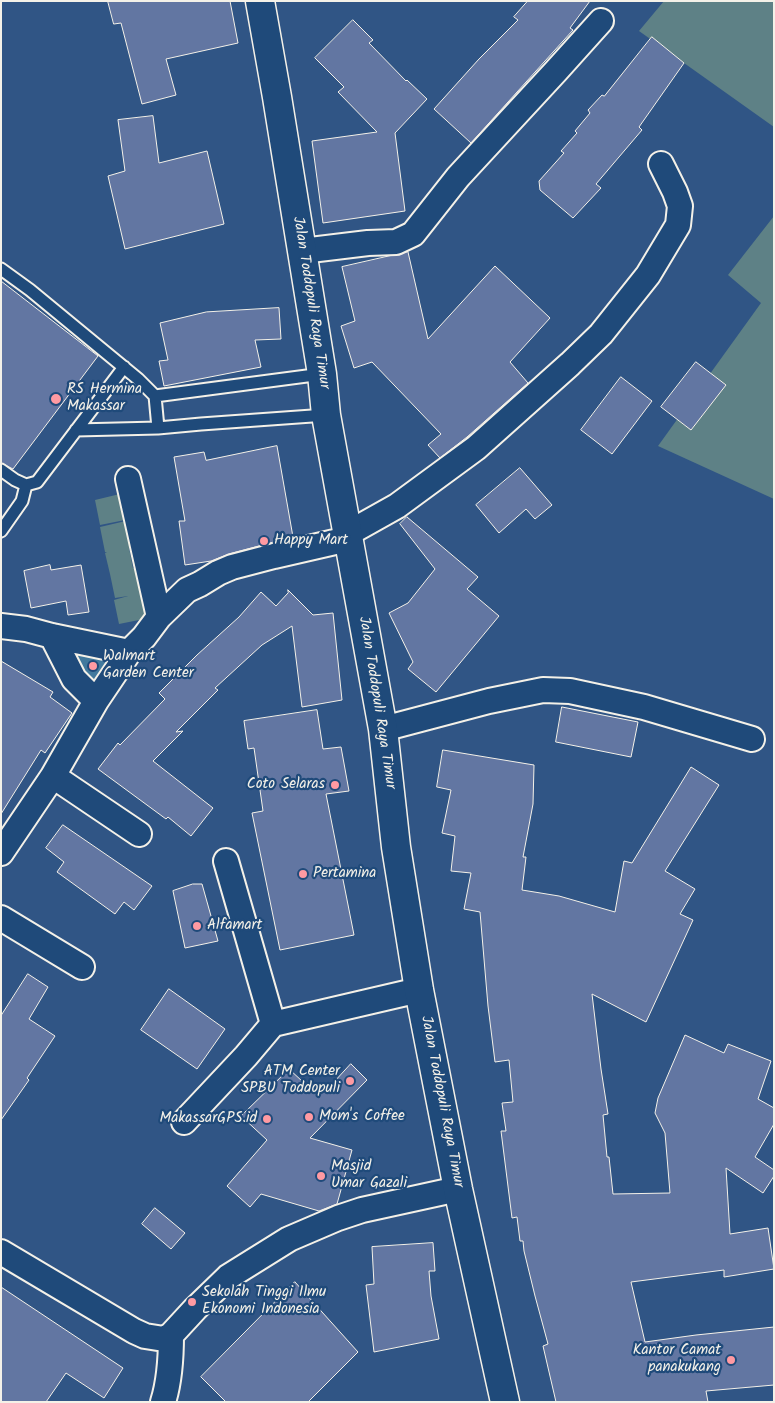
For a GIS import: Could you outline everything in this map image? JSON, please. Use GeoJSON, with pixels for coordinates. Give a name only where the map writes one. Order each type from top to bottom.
{"type":"FeatureCollection","features":[{"type":"Feature","properties":{"kind":"main road","name":"Jalan Toddopuli Raya Timur"},"geometry":{"type":"LineString","coordinates":[[260,1],[322,374],[326,415],[383,729],[396,847],[419,990],[458,1189],[505,1402]]}},
{"type":"Feature","properties":{"kind":"street"},"geometry":{"type":"LineString","coordinates":[[302,251],[396,242],[413,234],[458,177],[601,21]]}},
{"type":"Feature","properties":{"kind":"street"},"geometry":{"type":"LineString","coordinates":[[1,853],[53,776],[96,701],[129,652],[144,637],[159,617],[187,590],[218,573],[232,568],[348,536],[397,506],[476,448],[601,334],[648,275],[678,225],[680,206],[661,164]]}},
{"type":"Feature","properties":{"kind":"street"},"geometry":{"type":"LineString","coordinates":[[128,479],[159,617]]}},
{"type":"Feature","properties":{"kind":"street"},"geometry":{"type":"LineString","coordinates":[[147,564],[161,576],[172,582],[191,587]]}},
{"type":"Feature","properties":{"kind":"street"},"geometry":{"type":"LineString","coordinates":[[1,626],[26,629],[129,652]]}},
{"type":"Feature","properties":{"kind":"street"},"geometry":{"type":"LineString","coordinates":[[52,636],[74,679],[96,701]]}},
{"type":"Feature","properties":{"kind":"street"},"geometry":{"type":"LineString","coordinates":[[383,729],[489,701],[543,690],[570,691],[644,707],[752,739]]}},
{"type":"Feature","properties":{"kind":"street"},"geometry":{"type":"LineString","coordinates":[[53,776],[139,834]]}},
{"type":"Feature","properties":{"kind":"street"},"geometry":{"type":"LineString","coordinates":[[226,861],[273,1024]]}},
{"type":"Feature","properties":{"kind":"street"},"geometry":{"type":"LineString","coordinates":[[1,918],[82,967]]}},
{"type":"Feature","properties":{"kind":"street"},"geometry":{"type":"LineString","coordinates":[[184,1122],[246,1056],[273,1024],[419,990]]}},
{"type":"Feature","properties":{"kind":"street"},"geometry":{"type":"LineString","coordinates":[[1,1252],[134,1331],[164,1340],[228,1277],[289,1239],[362,1210],[458,1189]]}},
{"type":"Feature","properties":{"kind":"street"},"geometry":{"type":"LineString","coordinates":[[163,1402],[171,1364],[171,1335]]}},
{"type":"Feature","properties":{"kind":"lane"},"geometry":{"type":"LineString","coordinates":[[1,269],[138,379],[154,396],[158,428]]}},
{"type":"Feature","properties":{"kind":"lane"},"geometry":{"type":"LineString","coordinates":[[1,470],[26,485],[37,482],[124,366]]}},
{"type":"Feature","properties":{"kind":"lane"},"geometry":{"type":"LineString","coordinates":[[154,396],[322,374]]}},
{"type":"Feature","properties":{"kind":"lane"},"geometry":{"type":"LineString","coordinates":[[76,430],[158,428],[326,415]]}},
{"type":"Feature","properties":{"kind":"lane"},"geometry":{"type":"LineString","coordinates":[[1,531],[22,501],[26,485]]}},
{"type":"Feature","properties":{"kind":"green space"},"geometry":{"type":"Polygon","coordinates":[[[664,1],[774,1],[774,127],[639,31],[664,1]]]}},
{"type":"Feature","properties":{"kind":"green space"},"geometry":{"type":"Polygon","coordinates":[[[774,216],[774,499],[658,446],[761,303],[728,275],[774,216]]]}},
{"type":"Feature","properties":{"kind":"green space"},"geometry":{"type":"Polygon","coordinates":[[[124,493],[130,519],[100,525],[95,500],[124,493]]]}},
{"type":"Feature","properties":{"kind":"green space"},"geometry":{"type":"Polygon","coordinates":[[[130,520],[135,546],[129,548],[133,568],[140,567],[149,618],[119,624],[114,600],[128,596],[115,598],[105,553],[107,552],[105,552],[100,527],[130,520]]]}},
{"type":"Feature","properties":{"kind":"water","name":"Walmart Garden Center"},"geometry":{"type":"Polygon","coordinates":[[[62,644],[120,655],[95,692],[62,644]]]}},
{"type":"Feature","properties":{"kind":"building"},"geometry":{"type":"Polygon","coordinates":[[[108,1],[230,1],[238,43],[166,59],[176,95],[142,104],[121,23],[114,24],[108,1]]]}},
{"type":"Feature","properties":{"kind":"building"},"geometry":{"type":"Polygon","coordinates":[[[528,1],[590,1],[570,28],[573,30],[471,143],[434,109],[479,59],[518,20],[514,17],[528,1]]]}},
{"type":"Feature","properties":{"kind":"building"},"geometry":{"type":"Polygon","coordinates":[[[353,20],[373,40],[369,43],[406,81],[427,99],[395,133],[405,211],[323,223],[312,141],[377,132],[338,92],[344,87],[315,58],[353,20]]]}},
{"type":"Feature","properties":{"kind":"building"},"geometry":{"type":"Polygon","coordinates":[[[652,37],[684,63],[639,127],[642,130],[596,184],[601,188],[573,218],[540,190],[539,181],[564,153],[561,151],[577,133],[575,131],[590,113],[588,110],[602,95],[604,96],[652,37]]]}},
{"type":"Feature","properties":{"kind":"building"},"geometry":{"type":"Polygon","coordinates":[[[153,116],[159,163],[207,151],[224,224],[125,249],[108,176],[125,171],[118,120],[153,116]]]}},
{"type":"Feature","properties":{"kind":"building"},"geometry":{"type":"Polygon","coordinates":[[[408,252],[428,339],[495,266],[550,318],[510,362],[528,383],[467,437],[440,458],[428,445],[441,434],[372,362],[354,368],[341,326],[355,321],[342,267],[408,252]]]}},
{"type":"Feature","properties":{"kind":"building","name":"RS Hermina Makassar"},"geometry":{"type":"Polygon","coordinates":[[[1,281],[98,356],[13,469],[1,463],[1,281]]]}},
{"type":"Feature","properties":{"kind":"building"},"geometry":{"type":"Polygon","coordinates":[[[279,308],[281,339],[255,340],[261,367],[164,386],[159,361],[168,360],[160,323],[206,312],[279,308]]]}},
{"type":"Feature","properties":{"kind":"building"},"geometry":{"type":"Polygon","coordinates":[[[696,362],[726,385],[691,430],[661,407],[696,362]]]}},
{"type":"Feature","properties":{"kind":"building"},"geometry":{"type":"Polygon","coordinates":[[[621,377],[652,401],[612,454],[581,430],[621,377]]]}},
{"type":"Feature","properties":{"kind":"building"},"geometry":{"type":"Polygon","coordinates":[[[277,446],[293,537],[229,554],[211,561],[185,565],[179,521],[185,521],[174,457],[204,452],[206,460],[277,446]]]}},
{"type":"Feature","properties":{"kind":"building"},"geometry":{"type":"Polygon","coordinates":[[[520,468],[552,505],[535,519],[526,509],[499,533],[476,505],[520,468]]]}},
{"type":"Feature","properties":{"kind":"building"},"geometry":{"type":"Polygon","coordinates":[[[407,517],[478,577],[467,589],[499,616],[436,692],[408,669],[413,662],[389,613],[408,603],[435,569],[400,524],[407,517]]]}},
{"type":"Feature","properties":{"kind":"building"},"geometry":{"type":"Polygon","coordinates":[[[50,565],[51,570],[81,565],[89,612],[68,615],[66,601],[31,608],[24,571],[50,565]]]}},
{"type":"Feature","properties":{"kind":"building"},"geometry":{"type":"Polygon","coordinates":[[[288,590],[313,615],[333,613],[342,700],[302,707],[292,626],[262,645],[215,688],[218,690],[176,732],[183,731],[153,761],[213,808],[191,836],[168,817],[166,819],[98,769],[118,743],[120,745],[165,699],[159,693],[239,617],[261,592],[276,606],[288,593],[288,590]]]}},
{"type":"Feature","properties":{"kind":"building"},"geometry":{"type":"Polygon","coordinates":[[[1,661],[53,692],[50,697],[72,713],[45,753],[41,750],[1,814],[1,661]]]}},
{"type":"Feature","properties":{"kind":"building"},"geometry":{"type":"Polygon","coordinates":[[[562,707],[638,722],[631,757],[556,742],[562,707]]]}},
{"type":"Feature","properties":{"kind":"building"},"geometry":{"type":"Polygon","coordinates":[[[317,710],[323,749],[341,747],[349,791],[326,794],[354,935],[280,950],[252,813],[263,811],[254,748],[248,749],[244,721],[317,710]]]}},
{"type":"Feature","properties":{"kind":"building"},"geometry":{"type":"Polygon","coordinates":[[[443,750],[534,765],[533,804],[523,857],[526,857],[522,890],[559,896],[615,912],[624,861],[632,863],[691,767],[719,785],[665,871],[695,889],[680,914],[693,920],[646,1022],[592,994],[608,1114],[603,1115],[613,1194],[670,1193],[665,1133],[655,1113],[658,1098],[685,1035],[724,1053],[728,1044],[771,1061],[758,1099],[774,1108],[774,1124],[755,1157],[774,1170],[774,1176],[763,1193],[726,1168],[730,1234],[768,1228],[774,1269],[724,1277],[724,1270],[631,1282],[645,1342],[774,1327],[774,1385],[706,1391],[708,1402],[556,1402],[543,1346],[548,1344],[523,1241],[520,1241],[517,1217],[512,1218],[501,1131],[506,1131],[502,1103],[513,1102],[509,1060],[495,1062],[480,912],[464,909],[471,873],[451,871],[455,836],[442,833],[451,790],[437,787],[443,750]]]}},
{"type":"Feature","properties":{"kind":"building"},"geometry":{"type":"Polygon","coordinates":[[[63,825],[152,886],[134,910],[124,902],[115,914],[57,872],[64,862],[46,848],[63,825]]]}},
{"type":"Feature","properties":{"kind":"building","name":"Alfamart"},"geometry":{"type":"Polygon","coordinates":[[[193,884],[202,884],[218,941],[185,948],[173,891],[193,884]]]}},
{"type":"Feature","properties":{"kind":"building"},"geometry":{"type":"Polygon","coordinates":[[[28,974],[48,987],[29,1019],[55,1036],[27,1078],[29,1080],[1,1120],[1,1016],[28,974]]]}},
{"type":"Feature","properties":{"kind":"building"},"geometry":{"type":"Polygon","coordinates":[[[169,989],[225,1029],[197,1069],[141,1030],[169,989]]]}},
{"type":"Feature","properties":{"kind":"building"},"geometry":{"type":"Polygon","coordinates":[[[351,1064],[367,1080],[310,1138],[352,1150],[337,1204],[319,1211],[261,1194],[250,1207],[227,1186],[267,1140],[241,1116],[289,1069],[316,1094],[332,1084],[351,1064]]]}},
{"type":"Feature","properties":{"kind":"building"},"geometry":{"type":"Polygon","coordinates":[[[155,1208],[185,1233],[171,1249],[142,1224],[155,1208]]]}},
{"type":"Feature","properties":{"kind":"building"},"geometry":{"type":"Polygon","coordinates":[[[433,1243],[435,1271],[429,1271],[431,1296],[439,1339],[374,1352],[366,1285],[374,1284],[372,1247],[433,1243]]]}},
{"type":"Feature","properties":{"kind":"building"},"geometry":{"type":"Polygon","coordinates":[[[295,1282],[358,1352],[308,1402],[226,1402],[201,1377],[295,1282]]]}},
{"type":"Feature","properties":{"kind":"building"},"geometry":{"type":"Polygon","coordinates":[[[1,1287],[123,1368],[104,1398],[66,1373],[46,1402],[1,1402],[1,1287]]]}},
{"type":"Feature","properties":{"kind":"place","name":"RS Hermina Makassar"},"geometry":{"type":"Point","coordinates":[56,399]}},
{"type":"Feature","properties":{"kind":"place","name":"Happy Mart"},"geometry":{"type":"Point","coordinates":[264,541]}},
{"type":"Feature","properties":{"kind":"place","name":"Walmart Garden Center"},"geometry":{"type":"Point","coordinates":[93,666]}},
{"type":"Feature","properties":{"kind":"place","name":"Coto Selaras"},"geometry":{"type":"Point","coordinates":[335,785]}},
{"type":"Feature","properties":{"kind":"place","name":"Pertamina"},"geometry":{"type":"Point","coordinates":[303,874]}},
{"type":"Feature","properties":{"kind":"place","name":"Alfamart"},"geometry":{"type":"Point","coordinates":[197,926]}},
{"type":"Feature","properties":{"kind":"place","name":"ATM Center SPBU Toddopuli"},"geometry":{"type":"Point","coordinates":[350,1081]}},
{"type":"Feature","properties":{"kind":"place","name":"Mom's Coffee"},"geometry":{"type":"Point","coordinates":[309,1117]}},
{"type":"Feature","properties":{"kind":"place","name":"MakassarGPS.id"},"geometry":{"type":"Point","coordinates":[267,1119]}},
{"type":"Feature","properties":{"kind":"place","name":"Masjid Umar Gazali"},"geometry":{"type":"Point","coordinates":[321,1176]}},
{"type":"Feature","properties":{"kind":"place","name":"Sekolah Tinggi Ilmu Ekonomi Indonesia"},"geometry":{"type":"Point","coordinates":[192,1302]}},
{"type":"Feature","properties":{"kind":"place","name":"Kantor Camat panakukang"},"geometry":{"type":"Point","coordinates":[731,1360]}}]}
